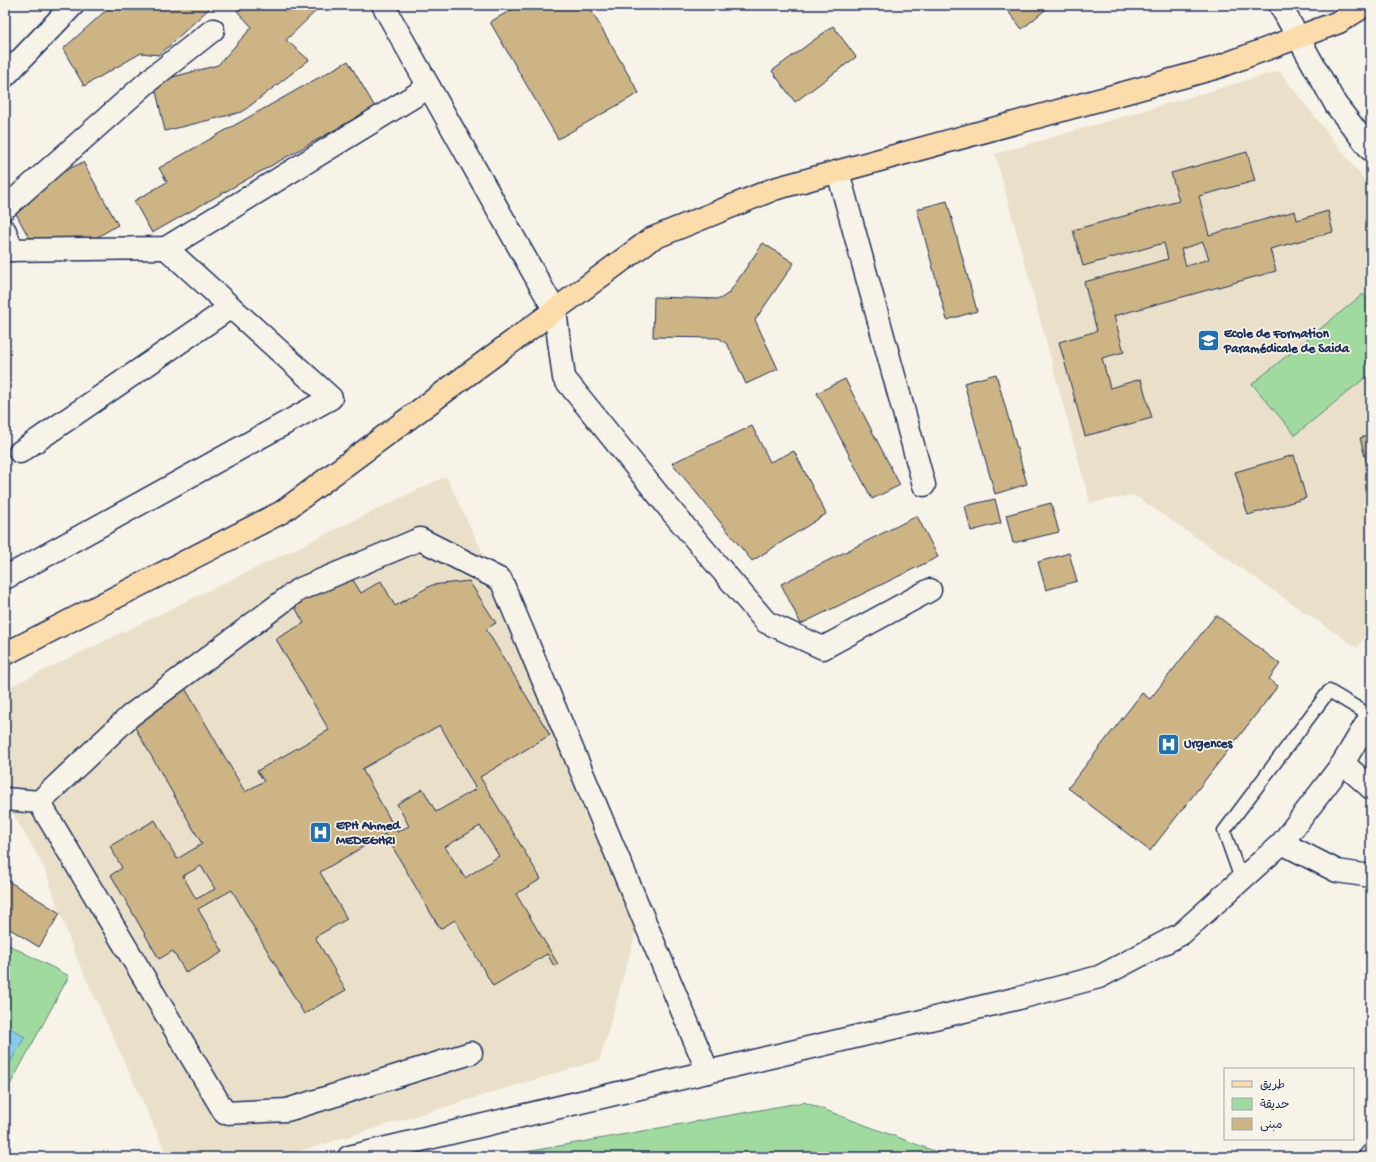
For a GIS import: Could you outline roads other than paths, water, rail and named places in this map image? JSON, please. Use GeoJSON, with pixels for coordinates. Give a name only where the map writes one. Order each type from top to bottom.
{"type":"FeatureCollection","features":[{"type":"Feature","properties":{"kind":"main road"},"geometry":{"type":"LineString","coordinates":[[5,654],[282,512],[555,311],[651,238],[774,189],[1215,68],[1339,22],[1366,5]]}},
{"type":"Feature","properties":{"kind":"street"},"geometry":{"type":"LineString","coordinates":[[5,76],[73,5]]}},
{"type":"Feature","properties":{"kind":"street"},"geometry":{"type":"LineString","coordinates":[[383,5],[555,311],[564,378],[673,513],[766,622],[823,648],[930,590]]}},
{"type":"Feature","properties":{"kind":"street"},"geometry":{"type":"LineString","coordinates":[[1280,5],[1336,105],[1371,150]]}},
{"type":"Feature","properties":{"kind":"street"},"geometry":{"type":"LineString","coordinates":[[5,208],[152,78],[213,30]]}},
{"type":"Feature","properties":{"kind":"street"},"geometry":{"type":"LineString","coordinates":[[7,244],[166,248],[429,87]]}},
{"type":"Feature","properties":{"kind":"street"},"geometry":{"type":"LineString","coordinates":[[838,172],[924,485]]}},
{"type":"Feature","properties":{"kind":"street"},"geometry":{"type":"LineString","coordinates":[[5,578],[331,398],[166,248]]}},
{"type":"Feature","properties":{"kind":"street"},"geometry":{"type":"LineString","coordinates":[[20,452],[231,307]]}},
{"type":"Feature","properties":{"kind":"street"},"geometry":{"type":"LineString","coordinates":[[5,799],[39,802],[130,716],[298,590],[420,539],[501,580],[708,1072]]}},
{"type":"Feature","properties":{"kind":"street"},"geometry":{"type":"LineString","coordinates":[[348,1157],[1019,998],[1100,977],[1181,934],[1282,843],[1343,762],[1371,716]]}},
{"type":"Feature","properties":{"kind":"street"},"geometry":{"type":"LineString","coordinates":[[1343,762],[1371,788]]}},
{"type":"Feature","properties":{"kind":"street"},"geometry":{"type":"LineString","coordinates":[[39,802],[225,1113],[287,1110],[471,1053]]}},
{"type":"Feature","properties":{"kind":"street"},"geometry":{"type":"LineString","coordinates":[[1282,843],[1338,871],[1371,876]]}},
{"type":"Feature","properties":{"kind":"lane"},"geometry":{"type":"LineString","coordinates":[[1241,879],[1224,831],[1329,691],[1371,716]]}},
{"type":"Feature","properties":{"kind":"water"},"geometry":{"type":"Polygon","coordinates":[[[5,1025],[25,1037],[5,1071],[5,1025]]]}},
{"type":"Feature","properties":{"kind":"place","name":"Ecole de Formation Paramédicale de Saida"},"geometry":{"type":"Point","coordinates":[1209,341]}},
{"type":"Feature","properties":{"kind":"place","name":"Urgences"},"geometry":{"type":"Point","coordinates":[1168,744]}},
{"type":"Feature","properties":{"kind":"place","name":"EPH Ahmed MEDEGHRI"},"geometry":{"type":"Point","coordinates":[320,833]}}]}
